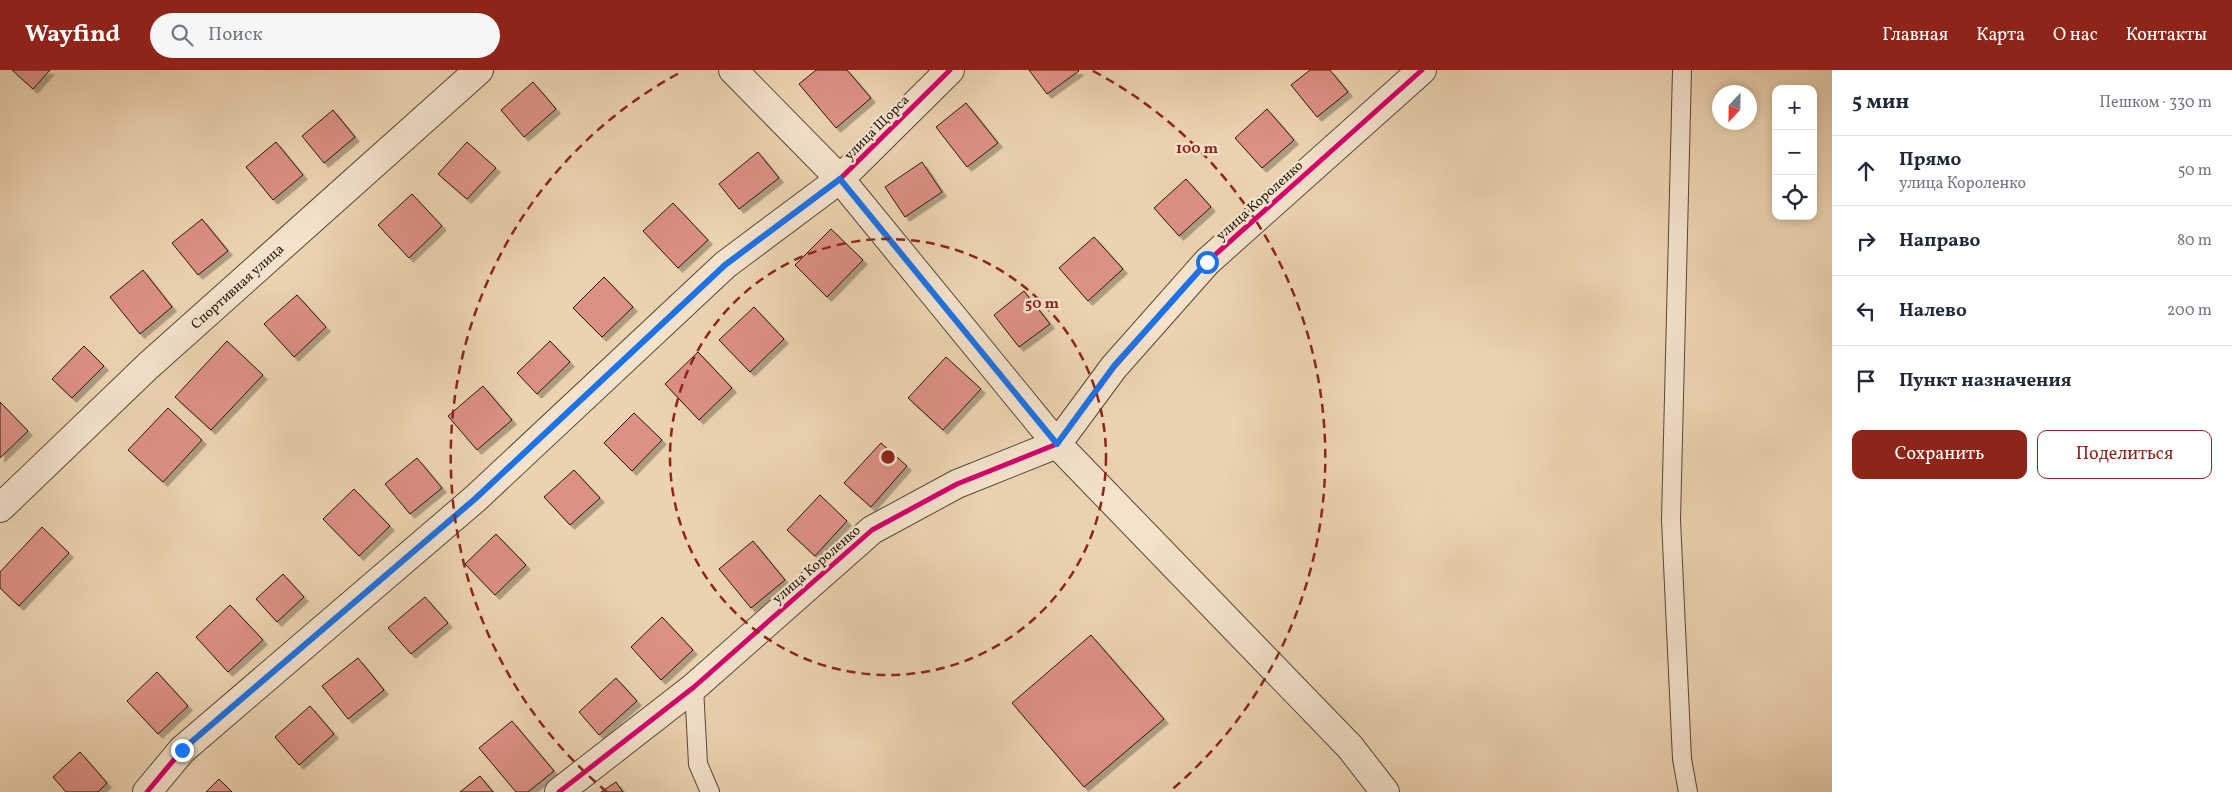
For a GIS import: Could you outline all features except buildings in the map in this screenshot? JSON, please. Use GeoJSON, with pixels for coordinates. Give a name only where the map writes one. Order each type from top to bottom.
{"type":"FeatureCollection","features":[{"type":"Feature","properties":{"kind":"street","name":"Спортивная улица"},"geometry":{"type":"LineString","coordinates":[[0,508],[148,366],[479,70]]}},
{"type":"Feature","properties":{"kind":"street"},"geometry":{"type":"LineString","coordinates":[[733,70],[840,179],[1057,444],[1350,748],[1385,792]]}},
{"type":"Feature","properties":{"kind":"street","name":"улица Щорса"},"geometry":{"type":"LineString","coordinates":[[147,792],[182,750],[476,498],[725,265],[840,179],[950,70]]}},
{"type":"Feature","properties":{"kind":"street","name":"улица Короленко"},"geometry":{"type":"LineString","coordinates":[[559,792],[694,687],[872,530],[957,484],[1057,444],[1114,366],[1207,262],[1422,70]]}},
{"type":"Feature","properties":{"kind":"lane"},"geometry":{"type":"LineString","coordinates":[[1682,70],[1671,520],[1682,759],[1688,792]]}},
{"type":"Feature","properties":{"kind":"lane"},"geometry":{"type":"LineString","coordinates":[[694,687],[698,764],[710,792]]}},
{"type":"Feature","properties":{"kind":"cycle path"},"geometry":{"type":"LineString","coordinates":[[147,792],[182,750],[476,498],[725,265],[840,179],[950,70]]}},
{"type":"Feature","properties":{"kind":"cycle path"},"geometry":{"type":"LineString","coordinates":[[559,792],[694,687],[872,530],[957,484],[1057,444],[1114,367],[1207,262],[1422,70]]}},
{"type":"Feature","properties":{"kind":"route"},"geometry":{"type":"LineString","coordinates":[[182,750],[476,498],[725,265],[840,179],[1057,444],[1114,366],[1207,262]]}}]}
